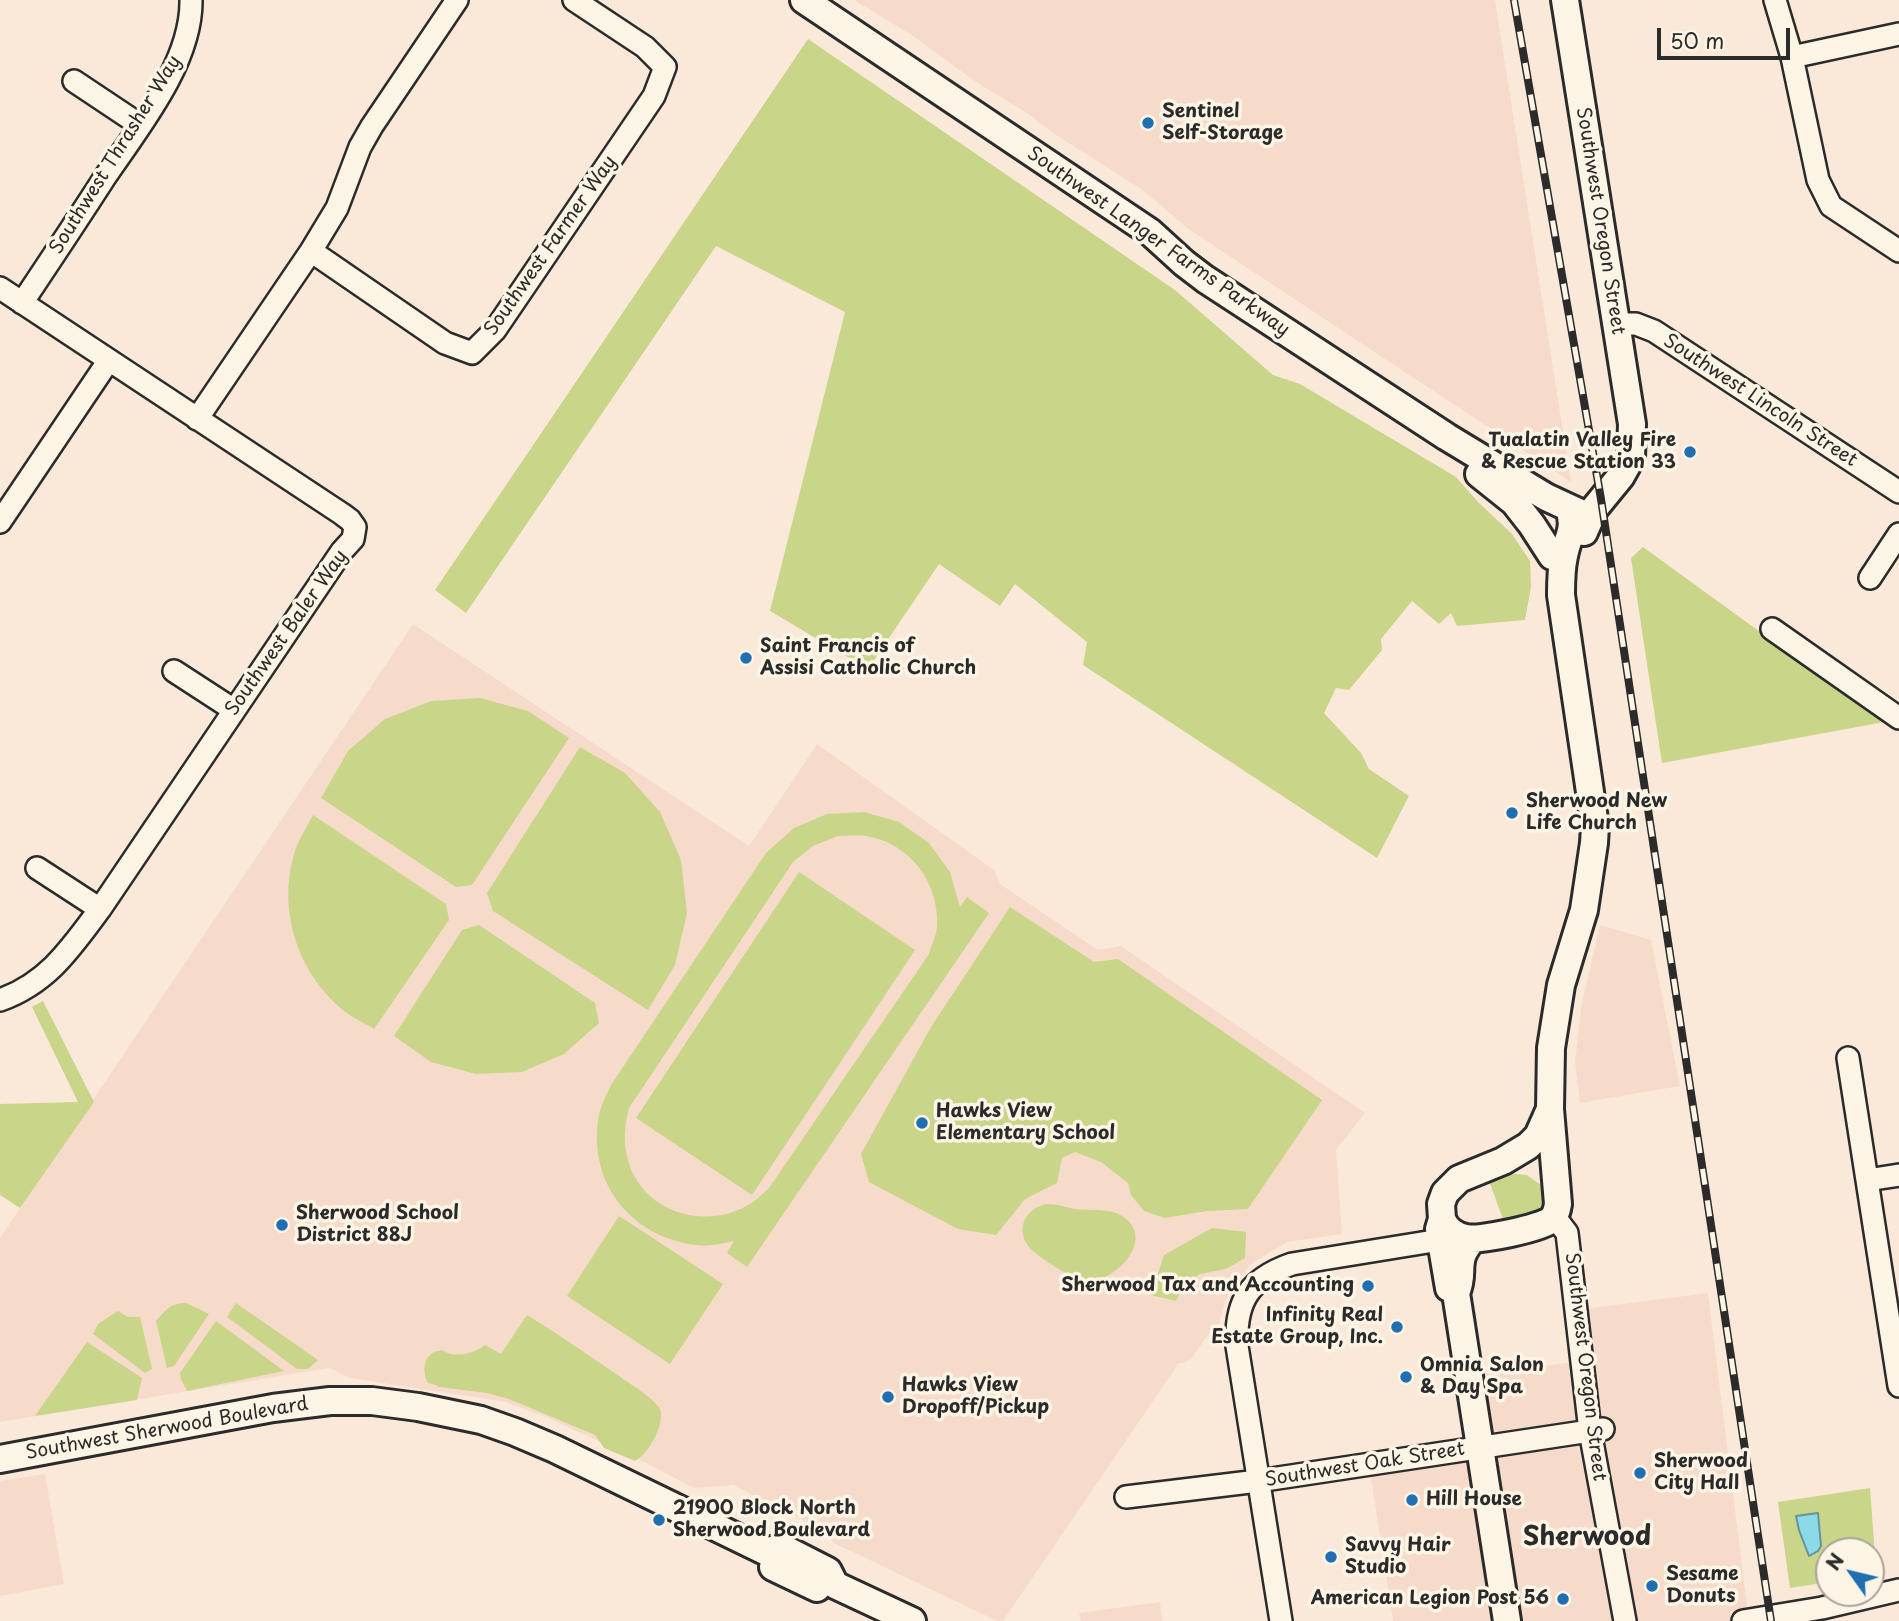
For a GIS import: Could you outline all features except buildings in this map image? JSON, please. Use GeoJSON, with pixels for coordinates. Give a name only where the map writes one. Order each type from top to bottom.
{"type":"FeatureCollection","features":[{"type":"Feature","properties":{"kind":"main road","name":"Southwest Langer Farms Parkway"},"geometry":{"type":"LineString","coordinates":[[804,0],[1150,232],[1205,279],[1447,437],[1546,497],[1579,512]]}},
{"type":"Feature","properties":{"kind":"main road","name":"Southwest Oregon Street"},"geometry":{"type":"LineString","coordinates":[[1554,1216],[1558,1204],[1558,1186],[1550,1109],[1551,1048],[1561,985],[1584,910],[1595,827],[1564,620],[1550,604],[1552,556],[1559,530],[1579,512],[1581,493],[1604,474],[1619,451],[1630,442],[1632,424],[1565,0]]}},
{"type":"Feature","properties":{"kind":"main road"},"geometry":{"type":"LineString","coordinates":[[1447,437],[1456,457],[1514,502],[1552,556]]}},
{"type":"Feature","properties":{"kind":"main road"},"geometry":{"type":"LineString","coordinates":[[1564,620],[1561,576],[1566,547],[1579,512]]}},
{"type":"Feature","properties":{"kind":"main road"},"geometry":{"type":"LineString","coordinates":[[1456,1293],[1448,1288],[1441,1229],[1441,1204],[1444,1198],[1455,1182],[1503,1161],[1534,1141],[1550,1109]]}},
{"type":"Feature","properties":{"kind":"main road"},"geometry":{"type":"LineString","coordinates":[[1503,1161],[1531,1166],[1547,1175],[1558,1186]]}},
{"type":"Feature","properties":{"kind":"main road"},"geometry":{"type":"LineString","coordinates":[[1441,1229],[1473,1239],[1541,1226],[1554,1216]]}},
{"type":"Feature","properties":{"kind":"main road"},"geometry":{"type":"LineString","coordinates":[[1473,1239],[1461,1256],[1460,1284],[1456,1293],[1507,1621]]}},
{"type":"Feature","properties":{"kind":"main road","name":"Southwest Sherwood Boulevard"},"geometry":{"type":"LineString","coordinates":[[0,1458],[273,1408],[330,1401],[372,1401],[444,1411],[481,1420],[555,1449],[769,1559],[783,1548],[828,1570],[826,1586],[912,1621]]}},
{"type":"Feature","properties":{"kind":"street","name":"Southwest Thrasher Way"},"geometry":{"type":"LineString","coordinates":[[22,303],[173,71],[184,45],[191,15],[191,0]]}},
{"type":"Feature","properties":{"kind":"street"},"geometry":{"type":"LineString","coordinates":[[197,419],[311,251],[337,208],[360,147],[372,126],[457,0]]}},
{"type":"Feature","properties":{"kind":"street","name":"Southwest Farmer Way"},"geometry":{"type":"LineString","coordinates":[[311,251],[446,343],[472,353],[495,330],[654,96],[664,67],[645,47],[574,0]]}},
{"type":"Feature","properties":{"kind":"street"},"geometry":{"type":"LineString","coordinates":[[1775,0],[1792,57],[1818,180],[1831,206],[1899,251]]}},
{"type":"Feature","properties":{"kind":"street"},"geometry":{"type":"LineString","coordinates":[[1792,57],[1899,34]]}},
{"type":"Feature","properties":{"kind":"street"},"geometry":{"type":"LineString","coordinates":[[74,81],[140,125]]}},
{"type":"Feature","properties":{"kind":"street","name":"Southwest Baler Way"},"geometry":{"type":"LineString","coordinates":[[0,288],[342,514],[355,527],[353,539],[342,551],[100,909],[61,961],[45,976],[14,995],[0,1000]]}},
{"type":"Feature","properties":{"kind":"street","name":"Southwest Lincoln Street"},"geometry":{"type":"LineString","coordinates":[[1616,324],[1636,324],[1654,331],[1899,492]]}},
{"type":"Feature","properties":{"kind":"street"},"geometry":{"type":"LineString","coordinates":[[0,522],[109,360]]}},
{"type":"Feature","properties":{"kind":"street"},"geometry":{"type":"LineString","coordinates":[[1870,578],[1899,534]]}},
{"type":"Feature","properties":{"kind":"street"},"geometry":{"type":"LineString","coordinates":[[1772,629],[1899,718]]}},
{"type":"Feature","properties":{"kind":"street"},"geometry":{"type":"LineString","coordinates":[[174,671],[234,710]]}},
{"type":"Feature","properties":{"kind":"street"},"geometry":{"type":"LineString","coordinates":[[37,868],[100,909]]}},
{"type":"Feature","properties":{"kind":"street"},"geometry":{"type":"LineString","coordinates":[[1848,1058],[1899,1386]]}},
{"type":"Feature","properties":{"kind":"street"},"geometry":{"type":"LineString","coordinates":[[1867,1180],[1899,1175]]}},
{"type":"Feature","properties":{"kind":"street","name":"Southwest Oregon Street"},"geometry":{"type":"LineString","coordinates":[[1554,1216],[1567,1233],[1625,1621]]}},
{"type":"Feature","properties":{"kind":"street"},"geometry":{"type":"LineString","coordinates":[[1281,1621],[1237,1346],[1239,1311],[1258,1281],[1272,1271],[1441,1229]]}},
{"type":"Feature","properties":{"kind":"street","name":"Southwest Oak Street"},"geometry":{"type":"LineString","coordinates":[[1126,1497],[1258,1481],[1596,1430]]}},
{"type":"Feature","properties":{"kind":"street"},"geometry":{"type":"LineString","coordinates":[[1742,1621],[1822,1608],[1899,1590]]}},
{"type":"Feature","properties":{"kind":"shaded area"},"geometry":{"type":"Polygon","coordinates":[[[854,0],[1495,0],[1571,482],[1187,228],[1144,191],[976,82],[910,34],[854,0]]]}},
{"type":"Feature","properties":{"kind":"shaded area","name":"Hawks View Elementary School"},"geometry":{"type":"Polygon","coordinates":[[[413,624],[749,846],[817,744],[994,870],[1000,884],[1098,950],[1121,946],[1365,1113],[1336,1150],[1342,1234],[1287,1242],[1254,1262],[1240,1277],[1225,1301],[1219,1325],[1208,1335],[1191,1359],[1179,1363],[1003,1621],[997,1621],[836,1544],[802,1519],[733,1485],[694,1488],[640,1460],[506,1402],[350,1378],[329,1368],[0,1422],[0,1238],[413,624]]]}},
{"type":"Feature","properties":{"kind":"shaded area"},"geometry":{"type":"Polygon","coordinates":[[[1600,925],[1651,940],[1680,1086],[1580,1103],[1575,1062],[1581,1008],[1600,925]]]}},
{"type":"Feature","properties":{"kind":"shaded area"},"geometry":{"type":"Polygon","coordinates":[[[1708,1293],[1749,1621],[1393,1621],[1369,1465],[1480,1448],[1469,1376],[1581,1361],[1576,1310],[1708,1293]]]}},
{"type":"Feature","properties":{"kind":"shaded area"},"geometry":{"type":"Polygon","coordinates":[[[45,1474],[64,1584],[0,1596],[0,1481],[45,1474]]]}},
{"type":"Feature","properties":{"kind":"shaded area"},"geometry":{"type":"Polygon","coordinates":[[[1160,1602],[1162,1621],[1081,1621],[1079,1613],[1160,1602]]]}},
{"type":"Feature","properties":{"kind":"green space"},"geometry":{"type":"Polygon","coordinates":[[[808,39],[1175,290],[1273,375],[1300,384],[1456,477],[1512,534],[1530,561],[1531,587],[1525,620],[1457,626],[1451,613],[1439,624],[1412,601],[1381,639],[1382,650],[1349,690],[1336,688],[1324,713],[1361,753],[1369,769],[1409,796],[1377,858],[1083,665],[1087,642],[1015,584],[1000,606],[939,564],[868,669],[770,611],[845,312],[716,246],[466,613],[435,590],[808,39]]]}},
{"type":"Feature","properties":{"kind":"green space"},"geometry":{"type":"Polygon","coordinates":[[[1643,547],[1884,722],[1662,763],[1631,558],[1643,547]]]}},
{"type":"Feature","properties":{"kind":"green space"},"geometry":{"type":"Polygon","coordinates":[[[480,698],[528,711],[569,738],[472,885],[456,887],[321,798],[348,751],[385,719],[431,701],[480,698]]]}},
{"type":"Feature","properties":{"kind":"green space"},"geometry":{"type":"Polygon","coordinates":[[[580,747],[625,773],[660,812],[681,860],[687,913],[675,965],[648,1010],[493,911],[487,893],[580,747]]]}},
{"type":"Feature","properties":{"kind":"green space"},"geometry":{"type":"Polygon","coordinates":[[[864,812],[899,822],[929,843],[950,872],[960,907],[967,897],[989,913],[747,1267],[727,1253],[734,1241],[702,1245],[674,1240],[653,1232],[635,1220],[608,1187],[597,1144],[599,1116],[611,1085],[766,853],[794,828],[827,814],[864,812]],[[838,836],[813,846],[793,862],[629,1108],[625,1144],[634,1175],[644,1190],[675,1211],[693,1216],[730,1213],[751,1203],[769,1188],[929,954],[936,931],[937,911],[927,881],[919,868],[909,856],[882,840],[866,836],[838,836]]]}},
{"type":"Feature","properties":{"kind":"green space"},"geometry":{"type":"Polygon","coordinates":[[[313,815],[446,904],[449,920],[374,1029],[342,1009],[323,991],[311,974],[294,936],[288,895],[290,874],[296,849],[313,815]]]}},
{"type":"Feature","properties":{"kind":"green space"},"geometry":{"type":"Polygon","coordinates":[[[799,872],[915,950],[752,1195],[636,1118],[799,872]]]}},
{"type":"Feature","properties":{"kind":"green space"},"geometry":{"type":"Polygon","coordinates":[[[1010,907],[1094,962],[1118,959],[1322,1100],[1248,1209],[1207,1211],[1165,1218],[1144,1211],[1131,1195],[1128,1183],[1101,1162],[1075,1152],[1062,1158],[1057,1183],[1025,1199],[996,1235],[958,1229],[869,1182],[861,1154],[931,1027],[1010,907]]]}},
{"type":"Feature","properties":{"kind":"green space"},"geometry":{"type":"Polygon","coordinates":[[[479,925],[595,1003],[599,1023],[564,1054],[522,1072],[476,1074],[431,1062],[394,1036],[462,930],[479,925]]]}},
{"type":"Feature","properties":{"kind":"green space"},"geometry":{"type":"Polygon","coordinates":[[[43,1001],[94,1102],[20,1208],[0,1195],[0,1104],[78,1102],[32,1007],[43,1001]]]}},
{"type":"Feature","properties":{"kind":"green space"},"geometry":{"type":"Polygon","coordinates":[[[1505,1173],[1527,1175],[1541,1185],[1544,1204],[1541,1210],[1529,1217],[1504,1222],[1488,1178],[1505,1173]]]}},
{"type":"Feature","properties":{"kind":"green space"},"geometry":{"type":"Polygon","coordinates":[[[1048,1204],[1106,1211],[1122,1216],[1132,1225],[1136,1235],[1129,1257],[1110,1274],[1088,1281],[1074,1277],[1048,1262],[1029,1247],[1023,1226],[1034,1209],[1048,1204]]]}},
{"type":"Feature","properties":{"kind":"green space"},"geometry":{"type":"Polygon","coordinates":[[[619,1216],[723,1284],[670,1364],[567,1296],[619,1216]]]}},
{"type":"Feature","properties":{"kind":"green space"},"geometry":{"type":"Polygon","coordinates":[[[1212,1228],[1246,1232],[1245,1258],[1226,1269],[1200,1274],[1184,1286],[1176,1301],[1151,1295],[1164,1255],[1212,1228]]]}},
{"type":"Feature","properties":{"kind":"green space"},"geometry":{"type":"Polygon","coordinates":[[[186,1303],[209,1314],[174,1366],[167,1368],[156,1321],[169,1308],[186,1303]]]}},
{"type":"Feature","properties":{"kind":"green space"},"geometry":{"type":"Polygon","coordinates":[[[236,1303],[318,1360],[308,1369],[297,1369],[227,1317],[236,1303]]]}},
{"type":"Feature","properties":{"kind":"green space"},"geometry":{"type":"Polygon","coordinates":[[[118,1311],[128,1317],[140,1317],[152,1369],[145,1373],[93,1334],[98,1324],[118,1311]]]}},
{"type":"Feature","properties":{"kind":"green space"},"geometry":{"type":"Polygon","coordinates":[[[527,1315],[639,1390],[658,1406],[661,1419],[656,1436],[646,1452],[635,1461],[604,1448],[595,1435],[509,1399],[428,1383],[425,1364],[433,1353],[442,1350],[462,1354],[485,1345],[501,1354],[527,1315]]]}},
{"type":"Feature","properties":{"kind":"green space"},"geometry":{"type":"Polygon","coordinates":[[[216,1321],[284,1371],[187,1391],[180,1373],[216,1321]]]}},
{"type":"Feature","properties":{"kind":"green space"},"geometry":{"type":"Polygon","coordinates":[[[87,1342],[142,1378],[137,1400],[35,1416],[87,1342]]]}},
{"type":"Feature","properties":{"kind":"green space"},"geometry":{"type":"Polygon","coordinates":[[[1870,1488],[1874,1537],[1815,1537],[1815,1584],[1790,1588],[1778,1502],[1870,1488]]]}},
{"type":"Feature","properties":{"kind":"water"},"geometry":{"type":"Polygon","coordinates":[[[1818,1513],[1820,1537],[1815,1537],[1815,1553],[1809,1556],[1799,1530],[1796,1516],[1818,1513]]]}},
{"type":"Feature","properties":{"kind":"railway"},"geometry":{"type":"LineString","coordinates":[[1514,0],[1601,499],[1771,1621]]}},
{"type":"Feature","properties":{"kind":"place","name":"Sentinel Self-Storage"},"geometry":{"type":"Point","coordinates":[1148,123]}},
{"type":"Feature","properties":{"kind":"place","name":"Tualatin Valley Fire & Rescue Station 33"},"geometry":{"type":"Point","coordinates":[1690,452]}},
{"type":"Feature","properties":{"kind":"place","name":"Saint Francis of Assisi Catholic Church"},"geometry":{"type":"Point","coordinates":[746,658]}},
{"type":"Feature","properties":{"kind":"place","name":"Sherwood New Life Church"},"geometry":{"type":"Point","coordinates":[1512,813]}},
{"type":"Feature","properties":{"kind":"place","name":"Hawks View Elementary School"},"geometry":{"type":"Point","coordinates":[922,1123]}},
{"type":"Feature","properties":{"kind":"place","name":"Sherwood School District 88J"},"geometry":{"type":"Point","coordinates":[282,1225]}},
{"type":"Feature","properties":{"kind":"place","name":"Sherwood Tax and Accounting"},"geometry":{"type":"Point","coordinates":[1368,1286]}},
{"type":"Feature","properties":{"kind":"place","name":"Infinity Real Estate Group, Inc."},"geometry":{"type":"Point","coordinates":[1397,1327]}},
{"type":"Feature","properties":{"kind":"place","name":"Omnia Salon & Day Spa"},"geometry":{"type":"Point","coordinates":[1406,1377]}},
{"type":"Feature","properties":{"kind":"place","name":"Hawks View Dropoff/Pickup"},"geometry":{"type":"Point","coordinates":[888,1397]}},
{"type":"Feature","properties":{"kind":"place","name":"Sherwood City Hall"},"geometry":{"type":"Point","coordinates":[1640,1473]}},
{"type":"Feature","properties":{"kind":"place","name":"Hill House"},"geometry":{"type":"Point","coordinates":[1412,1500]}},
{"type":"Feature","properties":{"kind":"place","name":"21900 Block North Sherwood Boulevard"},"geometry":{"type":"Point","coordinates":[659,1520]}},
{"type":"Feature","properties":{"kind":"place","name":"Savvy Hair Studio"},"geometry":{"type":"Point","coordinates":[1331,1557]}},
{"type":"Feature","properties":{"kind":"place","name":"Sesame Donuts"},"geometry":{"type":"Point","coordinates":[1652,1586]}},
{"type":"Feature","properties":{"kind":"place","name":"American Legion Post 56"},"geometry":{"type":"Point","coordinates":[1563,1599]}},
{"type":"Feature","properties":{"kind":"district","name":"Sherwood"},"geometry":{"type":"Point","coordinates":[1587,1538]}}]}
